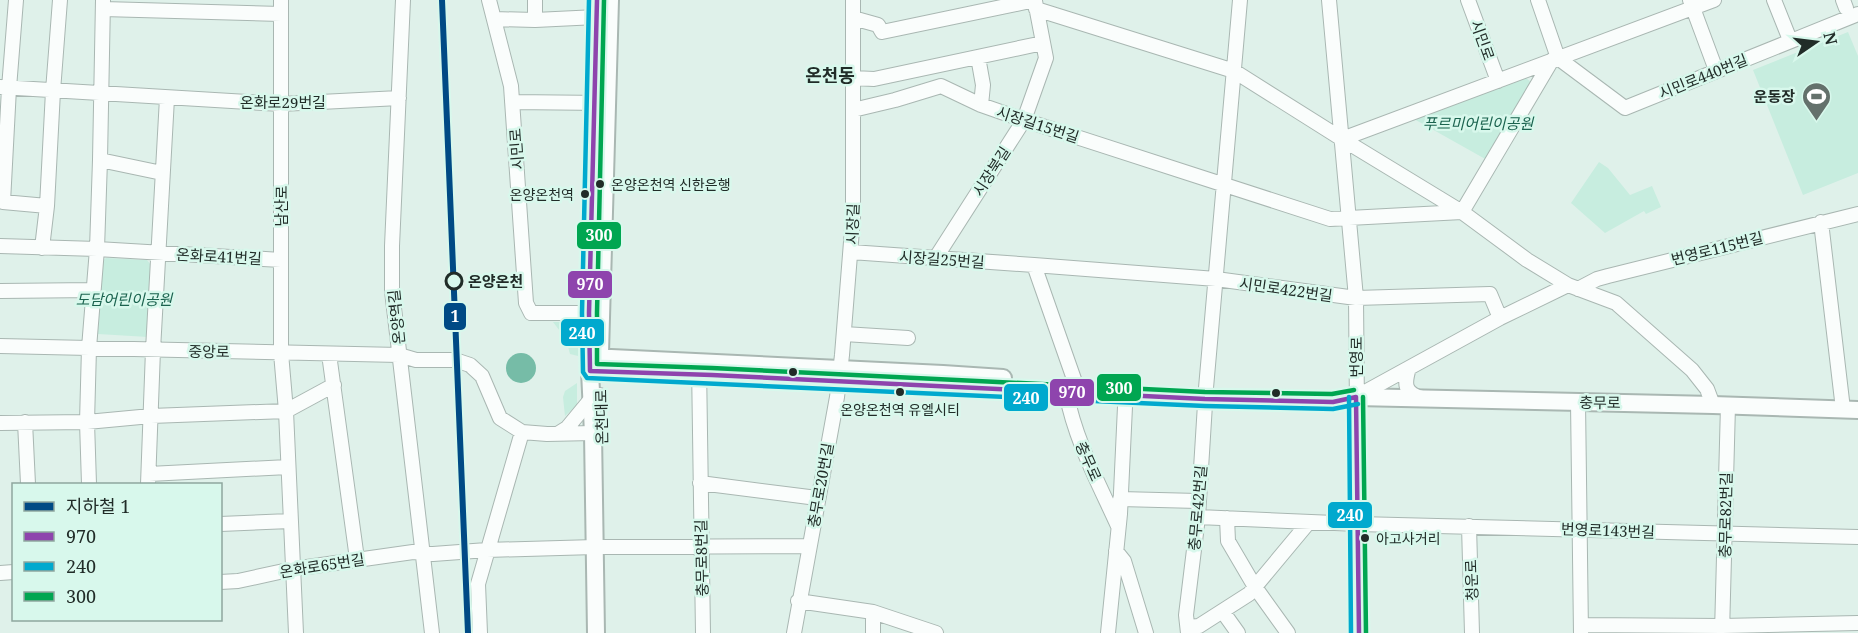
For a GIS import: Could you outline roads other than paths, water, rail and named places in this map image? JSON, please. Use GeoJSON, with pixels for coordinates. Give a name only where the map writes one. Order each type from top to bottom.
{"type":"FeatureCollection","features":[{"type":"Feature","properties":{"kind":"main road","name":"온천대로"},"geometry":{"type":"LineString","coordinates":[[596,633],[598,547],[595,364],[601,103],[597,0]]}},
{"type":"Feature","properties":{"kind":"main road","name":"온천대로"},"geometry":{"type":"LineString","coordinates":[[595,364],[589,313],[601,103],[610,0]]}},
{"type":"Feature","properties":{"kind":"main road","name":"충무로"},"geometry":{"type":"LineString","coordinates":[[595,364],[1206,393],[1334,391],[1356,397],[1851,410]]}},
{"type":"Feature","properties":{"kind":"main road","name":"충무로"},"geometry":{"type":"LineString","coordinates":[[840,375],[914,372],[1070,387]]}},
{"type":"Feature","properties":{"kind":"main road","name":"온천대로"},"geometry":{"type":"LineString","coordinates":[[596,397],[593,433],[602,633]]}},
{"type":"Feature","properties":{"kind":"street"},"geometry":{"type":"LineString","coordinates":[[16,0],[4,87],[3,202],[47,206]]}},
{"type":"Feature","properties":{"kind":"street"},"geometry":{"type":"LineString","coordinates":[[42,248],[47,206],[60,0]]}},
{"type":"Feature","properties":{"kind":"street","name":"남산로"},"geometry":{"type":"LineString","coordinates":[[281,0],[281,353],[286,411],[296,633]]}},
{"type":"Feature","properties":{"kind":"street","name":"온양역길"},"geometry":{"type":"LineString","coordinates":[[403,0],[392,268],[399,355],[432,633]]}},
{"type":"Feature","properties":{"kind":"street","name":"시민로"},"geometry":{"type":"LineString","coordinates":[[489,0],[511,86],[526,303],[531,313],[589,313]]}},
{"type":"Feature","properties":{"kind":"street"},"geometry":{"type":"LineString","coordinates":[[535,0],[535,20]]}},
{"type":"Feature","properties":{"kind":"street","name":"시장길"},"geometry":{"type":"LineString","coordinates":[[840,375],[851,252],[853,0]]}},
{"type":"Feature","properties":{"kind":"street"},"geometry":{"type":"LineString","coordinates":[[1206,393],[1240,0]]}},
{"type":"Feature","properties":{"kind":"street","name":"번영로"},"geometry":{"type":"LineString","coordinates":[[1329,0],[1356,298],[1359,633]]}},
{"type":"Feature","properties":{"kind":"street","name":"시민로"},"geometry":{"type":"LineString","coordinates":[[1467,0],[1498,81]]}},
{"type":"Feature","properties":{"kind":"street"},"geometry":{"type":"LineString","coordinates":[[1462,212],[1555,59],[1538,0]]}},
{"type":"Feature","properties":{"kind":"street"},"geometry":{"type":"LineString","coordinates":[[1342,139],[1498,81],[1692,4],[1714,0]]}},
{"type":"Feature","properties":{"kind":"street"},"geometry":{"type":"LineString","coordinates":[[1774,0],[1790,40]]}},
{"type":"Feature","properties":{"kind":"street"},"geometry":{"type":"LineString","coordinates":[[853,18],[878,25],[882,32],[1035,3],[1234,71],[1462,212],[1527,260],[1573,287],[1616,303],[1692,370],[1720,405]]}},
{"type":"Feature","properties":{"kind":"street","name":"시장북길"},"geometry":{"type":"LineString","coordinates":[[934,259],[1024,120],[1046,58],[1035,3]]}},
{"type":"Feature","properties":{"kind":"street"},"geometry":{"type":"LineString","coordinates":[[1692,4],[1716,70]]}},
{"type":"Feature","properties":{"kind":"street"},"geometry":{"type":"LineString","coordinates":[[88,483],[89,348],[97,249],[103,5],[281,14]]}},
{"type":"Feature","properties":{"kind":"street","name":"시민로440번길"},"geometry":{"type":"LineString","coordinates":[[1555,59],[1625,108],[1790,40],[1849,7]]}},
{"type":"Feature","properties":{"kind":"street"},"geometry":{"type":"LineString","coordinates":[[494,19],[597,17]]}},
{"type":"Feature","properties":{"kind":"street"},"geometry":{"type":"LineString","coordinates":[[853,78],[874,79],[1043,43]]}},
{"type":"Feature","properties":{"kind":"street"},"geometry":{"type":"LineString","coordinates":[[978,57],[983,86],[981,105]]}},
{"type":"Feature","properties":{"kind":"street","name":"시장길15번길"},"geometry":{"type":"LineString","coordinates":[[853,110],[941,86],[981,105],[1024,120],[1224,184]]}},
{"type":"Feature","properties":{"kind":"street","name":"온화로29번길"},"geometry":{"type":"LineString","coordinates":[[4,87],[281,104],[399,98]]}},
{"type":"Feature","properties":{"kind":"street"},"geometry":{"type":"LineString","coordinates":[[157,253],[167,98]]}},
{"type":"Feature","properties":{"kind":"street"},"geometry":{"type":"LineString","coordinates":[[512,102],[601,103]]}},
{"type":"Feature","properties":{"kind":"street"},"geometry":{"type":"LineString","coordinates":[[100,160],[162,172]]}},
{"type":"Feature","properties":{"kind":"street"},"geometry":{"type":"LineString","coordinates":[[1224,184],[1330,219],[1462,212]]}},
{"type":"Feature","properties":{"kind":"street","name":"번영로115번길"},"geometry":{"type":"LineString","coordinates":[[1356,397],[1500,318],[1573,287],[1608,276],[1858,214]]}},
{"type":"Feature","properties":{"kind":"street","name":"충무로"},"geometry":{"type":"LineString","coordinates":[[1821,222],[1851,410]]}},
{"type":"Feature","properties":{"kind":"street","name":"온화로41번길"},"geometry":{"type":"LineString","coordinates":[[0,246],[97,249],[281,260]]}},
{"type":"Feature","properties":{"kind":"street","name":"시장길25번길"},"geometry":{"type":"LineString","coordinates":[[851,252],[1216,279]]}},
{"type":"Feature","properties":{"kind":"street","name":"온화로41번길"},"geometry":{"type":"LineString","coordinates":[[151,416],[157,253]]}},
{"type":"Feature","properties":{"kind":"street"},"geometry":{"type":"LineString","coordinates":[[1034,265],[1070,387]]}},
{"type":"Feature","properties":{"kind":"street","name":"시민로422번길"},"geometry":{"type":"LineString","coordinates":[[1216,279],[1356,298]]}},
{"type":"Feature","properties":{"kind":"street"},"geometry":{"type":"LineString","coordinates":[[0,291],[93,290]]}},
{"type":"Feature","properties":{"kind":"street"},"geometry":{"type":"LineString","coordinates":[[1356,298],[1490,294],[1500,318]]}},
{"type":"Feature","properties":{"kind":"street"},"geometry":{"type":"LineString","coordinates":[[843,334],[908,338]]}},
{"type":"Feature","properties":{"kind":"street","name":"중앙로"},"geometry":{"type":"LineString","coordinates":[[0,346],[399,355],[416,360],[455,360],[470,365],[482,376],[500,418],[522,432]]}},
{"type":"Feature","properties":{"kind":"street"},"geometry":{"type":"LineString","coordinates":[[329,354],[357,559]]}},
{"type":"Feature","properties":{"kind":"street","name":"충무로8번길"},"geometry":{"type":"LineString","coordinates":[[699,368],[703,633]]}},
{"type":"Feature","properties":{"kind":"street"},"geometry":{"type":"LineString","coordinates":[[1409,368],[1406,387],[1412,395],[1422,398]]}},
{"type":"Feature","properties":{"kind":"street","name":"충무로20번길"},"geometry":{"type":"LineString","coordinates":[[794,633],[840,375]]}},
{"type":"Feature","properties":{"kind":"street"},"geometry":{"type":"LineString","coordinates":[[0,423],[87,422],[151,416],[286,411],[334,385]]}},
{"type":"Feature","properties":{"kind":"street","name":"충무로"},"geometry":{"type":"LineString","coordinates":[[1070,387],[1070,413],[1081,445],[1119,527]]}},
{"type":"Feature","properties":{"kind":"street"},"geometry":{"type":"LineString","coordinates":[[1108,633],[1119,527],[1125,390]]}},
{"type":"Feature","properties":{"kind":"street","name":"충무로42번길"},"geometry":{"type":"LineString","coordinates":[[1206,393],[1198,517],[1186,615],[1188,630],[1200,626],[1244,598],[1309,522]]}},
{"type":"Feature","properties":{"kind":"street"},"geometry":{"type":"LineString","coordinates":[[559,433],[567,428],[596,397]]}},
{"type":"Feature","properties":{"kind":"street"},"geometry":{"type":"LineString","coordinates":[[1578,402],[1581,629],[1722,629],[1858,623]]}},
{"type":"Feature","properties":{"kind":"street","name":"충무로82번길"},"geometry":{"type":"LineString","coordinates":[[1720,405],[1724,534],[1722,629]]}},
{"type":"Feature","properties":{"kind":"street"},"geometry":{"type":"LineString","coordinates":[[151,416],[148,479],[288,467]]}},
{"type":"Feature","properties":{"kind":"street"},"geometry":{"type":"LineString","coordinates":[[25,422],[28,483]]}},
{"type":"Feature","properties":{"kind":"street"},"geometry":{"type":"LineString","coordinates":[[480,633],[478,584],[522,432]]}},
{"type":"Feature","properties":{"kind":"street","name":"온천대로"},"geometry":{"type":"LineString","coordinates":[[522,432],[593,433]]}},
{"type":"Feature","properties":{"kind":"street"},"geometry":{"type":"LineString","coordinates":[[700,483],[817,498]]}},
{"type":"Feature","properties":{"kind":"street"},"geometry":{"type":"LineString","coordinates":[[1120,500],[1198,501]]}},
{"type":"Feature","properties":{"kind":"street"},"geometry":{"type":"LineString","coordinates":[[1198,517],[1358,524]]}},
{"type":"Feature","properties":{"kind":"street"},"geometry":{"type":"LineString","coordinates":[[1227,518],[1228,541],[1255,587],[1288,633]]}},
{"type":"Feature","properties":{"kind":"street"},"geometry":{"type":"LineString","coordinates":[[222,524],[290,521]]}},
{"type":"Feature","properties":{"kind":"street","name":"번영로143번길"},"geometry":{"type":"LineString","coordinates":[[1358,524],[1858,537]]}},
{"type":"Feature","properties":{"kind":"street","name":"청운로"},"geometry":{"type":"LineString","coordinates":[[1469,526],[1472,633]]}},
{"type":"Feature","properties":{"kind":"street"},"geometry":{"type":"LineString","coordinates":[[423,553],[598,547],[809,546]]}},
{"type":"Feature","properties":{"kind":"street"},"geometry":{"type":"LineString","coordinates":[[1116,551],[1124,561],[1146,633]]}},
{"type":"Feature","properties":{"kind":"street","name":"온화로65번길"},"geometry":{"type":"LineString","coordinates":[[222,582],[357,559],[412,552],[423,553]]}},
{"type":"Feature","properties":{"kind":"street"},"geometry":{"type":"LineString","coordinates":[[798,601],[873,612],[936,633]]}},
{"type":"Feature","properties":{"kind":"street"},"geometry":{"type":"LineString","coordinates":[[873,612],[873,633]]}},
{"type":"Feature","properties":{"kind":"street"},"geometry":{"type":"LineString","coordinates":[[1223,612],[1238,633]]}},
{"type":"Feature","properties":{"kind":"metro line","name":"1"},"geometry":{"type":"LineString","coordinates":[[442,0],[468,633]]}},
{"type":"Feature","properties":{"kind":"place","name":"운동장"},"geometry":{"type":"Point","coordinates":[1816,122]}},
{"type":"Feature","properties":{"kind":"place","name":"온양온천역 신한은행"},"geometry":{"type":"Point","coordinates":[600,184]}},
{"type":"Feature","properties":{"kind":"place","name":"온양온천역"},"geometry":{"type":"Point","coordinates":[585,194]}},
{"type":"Feature","properties":{"kind":"place","name":"온양온천"},"geometry":{"type":"Point","coordinates":[454,281]}},
{"type":"Feature","properties":{"kind":"place","name":"온양온천역 유엘시티"},"geometry":{"type":"Point","coordinates":[900,392]}},
{"type":"Feature","properties":{"kind":"place","name":"아고사거리"},"geometry":{"type":"Point","coordinates":[1365,538]}},
{"type":"Feature","properties":{"kind":"district","name":"온천동"},"geometry":{"type":"Point","coordinates":[830,75]}},
{"type":"Feature","properties":{"kind":"park label","name":"푸르미어린이공원"},"geometry":{"type":"Point","coordinates":[1478,123]}},
{"type":"Feature","properties":{"kind":"park label","name":"도담어린이공원"},"geometry":{"type":"Point","coordinates":[124,299]}}]}
